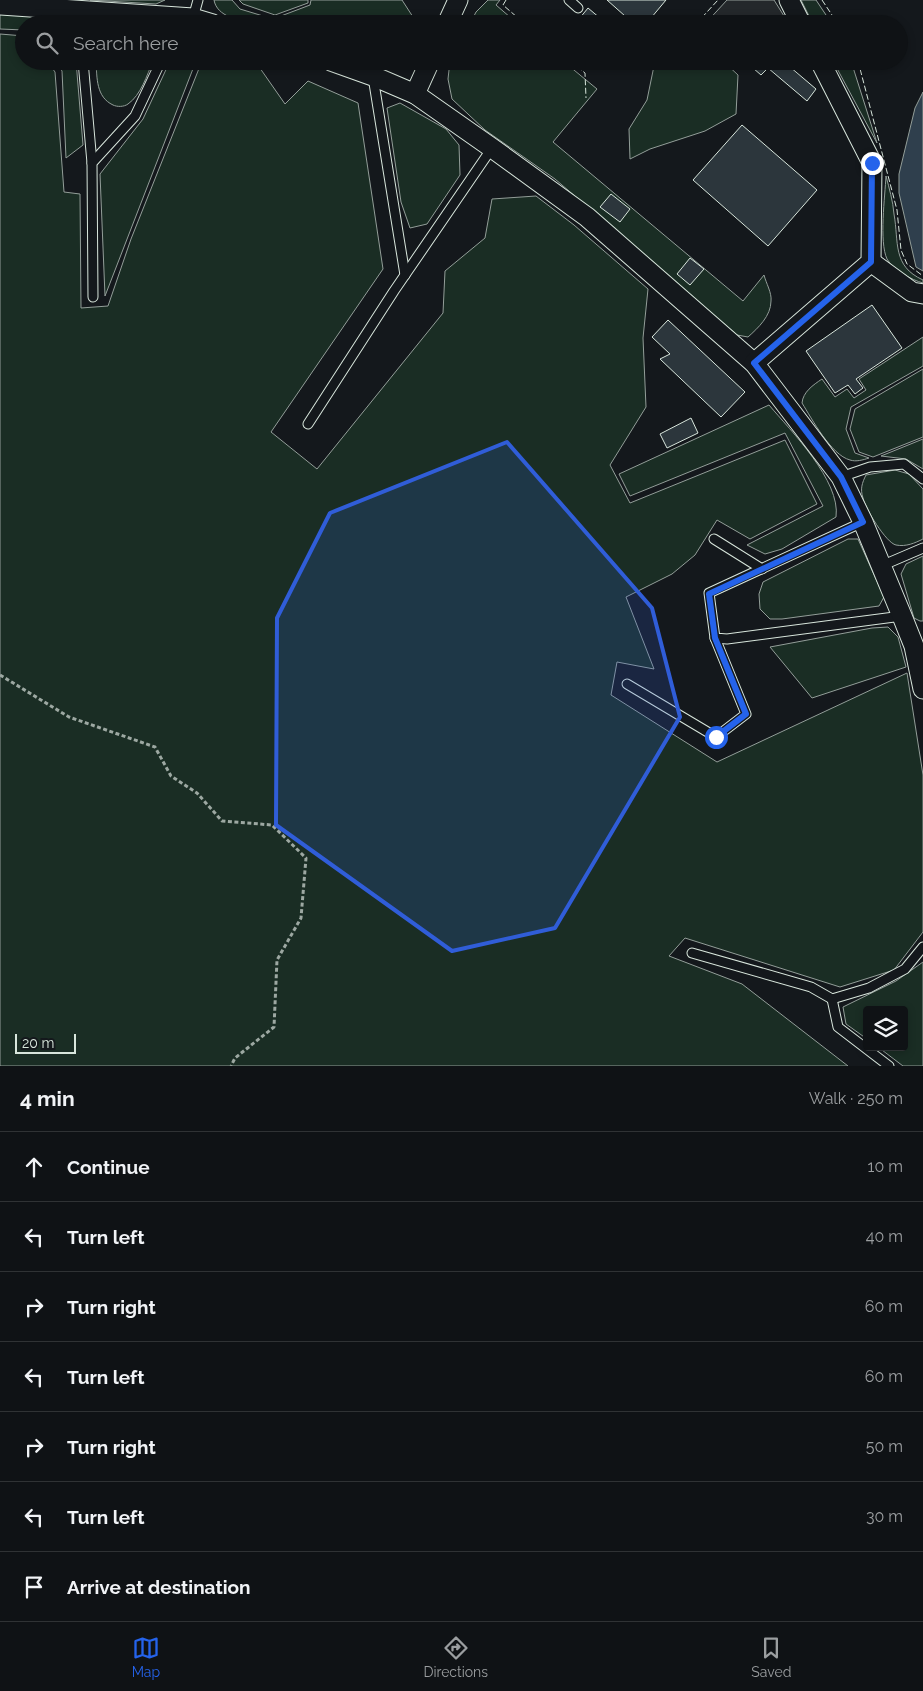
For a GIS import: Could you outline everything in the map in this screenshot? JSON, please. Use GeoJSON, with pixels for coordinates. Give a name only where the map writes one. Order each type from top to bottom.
{"type":"FeatureCollection","features":[{"type":"Feature","properties":{"kind":"street"},"geometry":{"type":"LineString","coordinates":[[451,15],[458,0]]}},
{"type":"Feature","properties":{"kind":"street"},"geometry":{"type":"LineString","coordinates":[[788,0],[796,15]]}},
{"type":"Feature","properties":{"kind":"street"},"geometry":{"type":"LineString","coordinates":[[0,5],[66,15]]}},
{"type":"Feature","properties":{"kind":"street"},"geometry":{"type":"LineString","coordinates":[[356,70],[415,94],[587,217],[754,363],[841,477],[863,522],[902,616],[918,641],[923,689]]}},
{"type":"Feature","properties":{"kind":"street"},"geometry":{"type":"LineString","coordinates":[[415,94],[426,70]]}},
{"type":"Feature","properties":{"kind":"street"},"geometry":{"type":"LineString","coordinates":[[754,363],[871,262],[872,163],[825,70]]}},
{"type":"Feature","properties":{"kind":"street"},"geometry":{"type":"LineString","coordinates":[[871,262],[912,292],[923,294]]}},
{"type":"Feature","properties":{"kind":"lane"},"geometry":{"type":"LineString","coordinates":[[188,15],[198,0]]}},
{"type":"Feature","properties":{"kind":"lane"},"geometry":{"type":"LineString","coordinates":[[569,0],[578,8]]}},
{"type":"Feature","properties":{"kind":"lane"},"geometry":{"type":"LineString","coordinates":[[84,70],[92,163],[93,297]]}},
{"type":"Feature","properties":{"kind":"lane"},"geometry":{"type":"LineString","coordinates":[[92,163],[135,116],[157,70]]}},
{"type":"Feature","properties":{"kind":"lane"},"geometry":{"type":"LineString","coordinates":[[373,76],[405,275]]}},
{"type":"Feature","properties":{"kind":"lane"},"geometry":{"type":"LineString","coordinates":[[308,424],[405,275],[492,148]]}},
{"type":"Feature","properties":{"kind":"lane"},"geometry":{"type":"LineString","coordinates":[[841,477],[870,467],[904,464],[923,479]]}},
{"type":"Feature","properties":{"kind":"lane"},"geometry":{"type":"LineString","coordinates":[[627,684],[716,737],[746,714],[715,638],[709,594],[863,522]]}},
{"type":"Feature","properties":{"kind":"lane"},"geometry":{"type":"LineString","coordinates":[[714,539],[762,569]]}},
{"type":"Feature","properties":{"kind":"lane"},"geometry":{"type":"LineString","coordinates":[[882,566],[923,548]]}},
{"type":"Feature","properties":{"kind":"lane"},"geometry":{"type":"LineString","coordinates":[[715,638],[727,640],[902,616]]}},
{"type":"Feature","properties":{"kind":"lane"},"geometry":{"type":"LineString","coordinates":[[692,953],[811,987],[832,999],[869,988],[905,969],[923,947]]}},
{"type":"Feature","properties":{"kind":"lane"},"geometry":{"type":"LineString","coordinates":[[832,999],[838,1027],[889,1066]]}},
{"type":"Feature","properties":{"kind":"path"},"geometry":{"type":"LineString","coordinates":[[0,674],[69,717],[155,747],[171,776],[197,793],[222,821],[272,825],[306,858],[301,918],[277,960],[274,1027],[235,1058],[230,1066]]}},
{"type":"Feature","properties":{"kind":"highlighted area"},"geometry":{"type":"Polygon","coordinates":[[[507,442],[652,608],[680,717],[555,928],[452,951],[276,825],[277,618],[330,513],[507,442]]]}},
{"type":"Feature","properties":{"kind":"green space"},"geometry":{"type":"Polygon","coordinates":[[[90,0],[165,0],[156,4],[90,0]]]}},
{"type":"Feature","properties":{"kind":"green space"},"geometry":{"type":"Polygon","coordinates":[[[214,0],[232,0],[240,9],[260,15],[226,15],[216,6],[214,0]]]}},
{"type":"Feature","properties":{"kind":"green space"},"geometry":{"type":"Polygon","coordinates":[[[239,0],[308,0],[308,3],[275,15],[243,4],[239,0]]]}},
{"type":"Feature","properties":{"kind":"green space"},"geometry":{"type":"Polygon","coordinates":[[[311,0],[402,0],[412,15],[284,15],[310,5],[311,0]]]}},
{"type":"Feature","properties":{"kind":"green space"},"geometry":{"type":"Polygon","coordinates":[[[488,0],[500,0],[496,5],[508,15],[474,15],[488,0]]]}},
{"type":"Feature","properties":{"kind":"green space"},"geometry":{"type":"Polygon","coordinates":[[[801,0],[816,0],[826,15],[808,15],[801,0]]]}},
{"type":"Feature","properties":{"kind":"green space"},"geometry":{"type":"Polygon","coordinates":[[[0,14],[15,15],[15,30],[0,29],[0,14]]]}},
{"type":"Feature","properties":{"kind":"green space"},"geometry":{"type":"Polygon","coordinates":[[[0,34],[15,35],[15,70],[54,70],[55,72],[64,192],[80,194],[81,308],[108,306],[131,239],[198,70],[261,70],[285,104],[308,81],[358,103],[383,269],[271,432],[317,469],[443,313],[445,271],[485,238],[492,199],[536,196],[574,225],[648,289],[643,338],[646,407],[610,465],[630,503],[785,440],[817,504],[750,539],[717,520],[695,555],[672,574],[626,597],[654,669],[617,662],[611,695],[717,762],[907,673],[923,775],[923,932],[894,970],[840,987],[685,938],[669,956],[742,984],[848,1066],[0,1066],[0,34]]]}},
{"type":"Feature","properties":{"kind":"green space"},"geometry":{"type":"Polygon","coordinates":[[[77,70],[83,145],[66,158],[62,71],[77,70]]]}},
{"type":"Feature","properties":{"kind":"green space"},"geometry":{"type":"Polygon","coordinates":[[[96,70],[149,70],[137,95],[125,106],[115,106],[107,102],[100,92],[96,70]]]}},
{"type":"Feature","properties":{"kind":"green space"},"geometry":{"type":"Polygon","coordinates":[[[166,70],[193,70],[105,296],[100,174],[143,119],[166,70]]]}},
{"type":"Feature","properties":{"kind":"green space"},"geometry":{"type":"Polygon","coordinates":[[[449,70],[574,70],[597,89],[553,142],[743,301],[764,275],[770,291],[771,301],[769,312],[760,326],[748,337],[737,335],[555,179],[485,130],[452,99],[448,79],[449,70]]]}},
{"type":"Feature","properties":{"kind":"green space"},"geometry":{"type":"Polygon","coordinates":[[[653,70],[733,70],[738,75],[736,114],[705,131],[650,149],[630,159],[629,129],[647,100],[653,70]]]}},
{"type":"Feature","properties":{"kind":"green space"},"geometry":{"type":"Polygon","coordinates":[[[838,70],[854,70],[877,143],[838,70]]]}},
{"type":"Feature","properties":{"kind":"green space"},"geometry":{"type":"Polygon","coordinates":[[[400,103],[446,129],[459,145],[460,175],[427,224],[410,228],[401,202],[387,108],[400,103]]]}},
{"type":"Feature","properties":{"kind":"green space"},"geometry":{"type":"Polygon","coordinates":[[[886,176],[893,204],[899,252],[906,268],[923,280],[923,283],[903,274],[887,259],[883,242],[886,176]]]}},
{"type":"Feature","properties":{"kind":"green space"},"geometry":{"type":"Polygon","coordinates":[[[923,337],[923,366],[851,407],[846,429],[855,453],[869,458],[855,461],[843,457],[829,444],[802,403],[806,392],[822,379],[835,397],[847,389],[854,398],[866,390],[859,379],[923,337]]]}},
{"type":"Feature","properties":{"kind":"green space"},"geometry":{"type":"Polygon","coordinates":[[[923,369],[923,437],[873,457],[859,452],[850,429],[855,409],[923,369]]]}},
{"type":"Feature","properties":{"kind":"green space"},"geometry":{"type":"Polygon","coordinates":[[[769,405],[813,457],[823,473],[831,488],[836,517],[782,549],[765,554],[747,545],[823,506],[785,433],[630,496],[619,474],[769,405]]]}},
{"type":"Feature","properties":{"kind":"green space"},"geometry":{"type":"Polygon","coordinates":[[[923,439],[923,469],[906,459],[881,456],[923,439]]]}},
{"type":"Feature","properties":{"kind":"green space"},"geometry":{"type":"Polygon","coordinates":[[[895,470],[909,474],[923,489],[923,539],[907,545],[896,545],[887,538],[872,517],[862,495],[863,481],[866,475],[895,470]]]}},
{"type":"Feature","properties":{"kind":"green space"},"geometry":{"type":"Polygon","coordinates":[[[848,539],[858,539],[884,597],[879,606],[782,619],[770,619],[760,609],[759,594],[763,582],[848,539]]]}},
{"type":"Feature","properties":{"kind":"green space"},"geometry":{"type":"Polygon","coordinates":[[[923,556],[923,621],[920,621],[914,618],[901,574],[906,564],[923,556]]]}},
{"type":"Feature","properties":{"kind":"green space"},"geometry":{"type":"Polygon","coordinates":[[[888,627],[898,637],[906,667],[812,698],[770,647],[872,628],[888,627]]]}},
{"type":"Feature","properties":{"kind":"green space"},"geometry":{"type":"Polygon","coordinates":[[[923,962],[923,1066],[903,1066],[883,1051],[908,1051],[908,1006],[863,1006],[863,1036],[846,1024],[843,1007],[896,981],[923,962]]]}},
{"type":"Feature","properties":{"kind":"shaded area"},"geometry":{"type":"Polygon","coordinates":[[[727,0],[774,0],[783,15],[713,15],[727,0]]]}},
{"type":"Feature","properties":{"kind":"water"},"geometry":{"type":"Polygon","coordinates":[[[923,92],[923,271],[916,267],[899,193],[899,174],[915,108],[923,92]]]}},
{"type":"Feature","properties":{"kind":"building"},"geometry":{"type":"Polygon","coordinates":[[[607,0],[666,0],[654,15],[624,15],[607,0]]]}},
{"type":"Feature","properties":{"kind":"building"},"geometry":{"type":"Polygon","coordinates":[[[588,8],[596,15],[582,15],[588,8]]]}},
{"type":"Feature","properties":{"kind":"building"},"geometry":{"type":"Polygon","coordinates":[[[755,70],[766,70],[761,75],[755,70]]]}},
{"type":"Feature","properties":{"kind":"building"},"geometry":{"type":"Polygon","coordinates":[[[770,70],[794,70],[816,89],[807,101],[770,70]]]}},
{"type":"Feature","properties":{"kind":"building"},"geometry":{"type":"Polygon","coordinates":[[[742,125],[817,190],[768,246],[693,180],[742,125]]]}},
{"type":"Feature","properties":{"kind":"building"},"geometry":{"type":"Polygon","coordinates":[[[611,194],[630,209],[620,222],[600,207],[611,194]]]}},
{"type":"Feature","properties":{"kind":"building"},"geometry":{"type":"Polygon","coordinates":[[[690,258],[704,269],[690,285],[677,274],[690,258]]]}},
{"type":"Feature","properties":{"kind":"building"},"geometry":{"type":"Polygon","coordinates":[[[872,305],[902,348],[856,379],[863,388],[855,394],[848,385],[835,393],[806,351],[872,305]]]}},
{"type":"Feature","properties":{"kind":"building"},"geometry":{"type":"Polygon","coordinates":[[[668,320],[745,392],[721,417],[660,359],[670,354],[652,337],[668,320]]]}},
{"type":"Feature","properties":{"kind":"building"},"geometry":{"type":"Polygon","coordinates":[[[691,418],[698,433],[667,448],[660,434],[691,418]]]}},
{"type":"Feature","properties":{"kind":"fence"},"geometry":{"type":"LineString","coordinates":[[506,0],[503,5],[515,15]]}},
{"type":"Feature","properties":{"kind":"fence"},"geometry":{"type":"LineString","coordinates":[[704,15],[718,0]]}},
{"type":"Feature","properties":{"kind":"fence"},"geometry":{"type":"LineString","coordinates":[[822,0],[832,15]]}},
{"type":"Feature","properties":{"kind":"fence"},"geometry":{"type":"LineString","coordinates":[[581,70],[585,73],[586,98]]}},
{"type":"Feature","properties":{"kind":"fence"},"geometry":{"type":"LineString","coordinates":[[860,70],[897,210],[901,250],[907,264],[923,276]]}},
{"type":"Feature","properties":{"kind":"route"},"geometry":{"type":"LineString","coordinates":[[716,737],[746,714],[715,638],[709,594],[863,522],[841,477],[754,363],[871,262],[872,163]]}}]}
